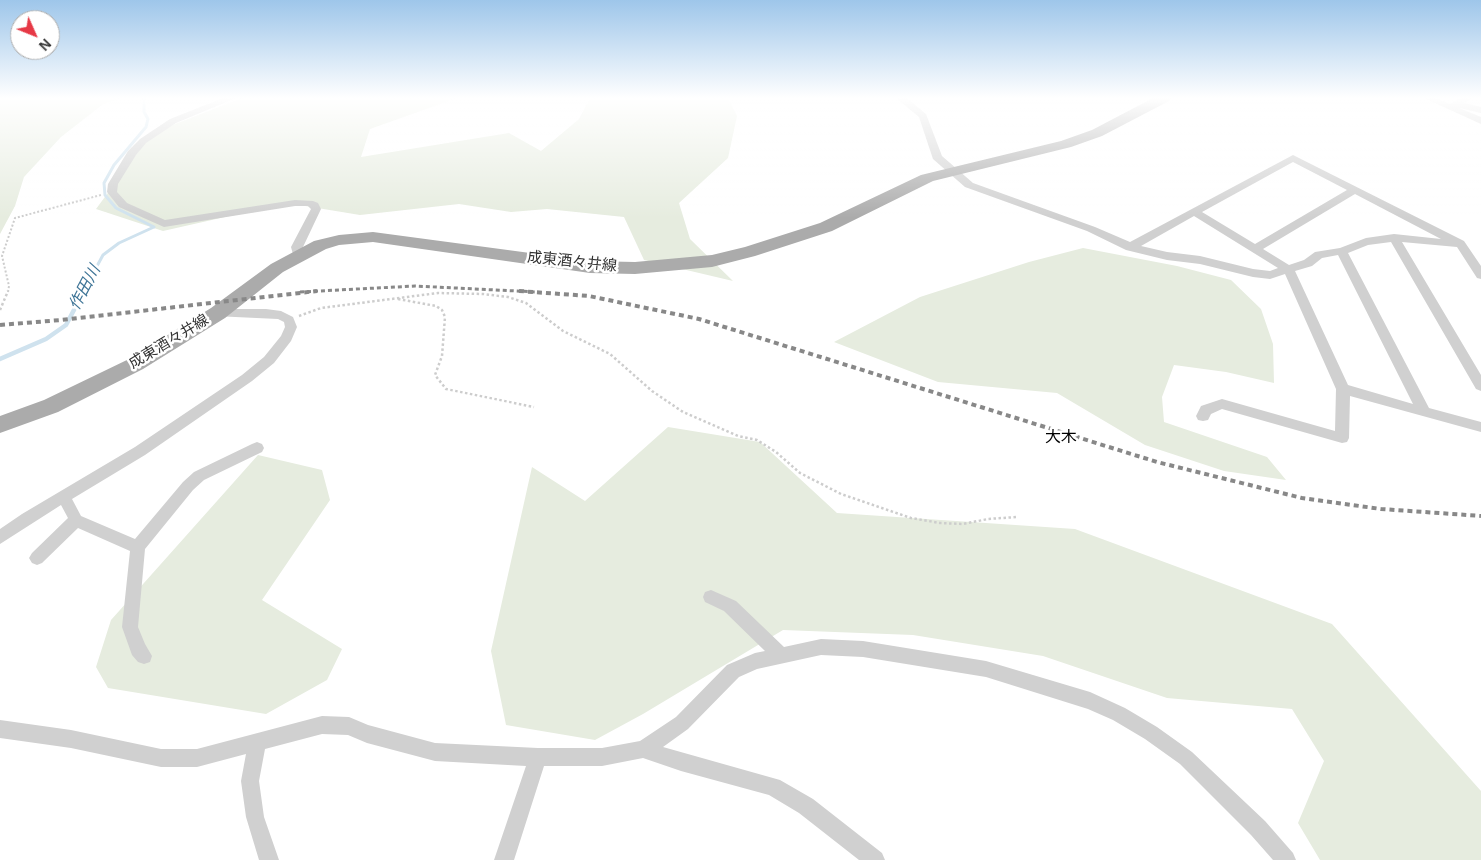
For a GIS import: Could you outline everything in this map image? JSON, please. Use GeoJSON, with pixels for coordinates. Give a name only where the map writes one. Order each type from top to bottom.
{"type":"FeatureCollection","features":[{"type":"Feature","properties":{"kind":"main road","name":"成東酒々井線"},"geometry":{"type":"LineString","coordinates":[[0,425],[51,406],[182,337],[218,313],[271,272],[298,255],[320,245],[339,240],[372,238],[590,267],[635,268],[712,261],[750,252],[826,227],[926,178],[952,170],[1066,144],[1083,138]]}},
{"type":"Feature","properties":{"kind":"street"},"geometry":{"type":"LineString","coordinates":[[147,138],[132,153],[113,184],[112,192],[123,205],[164,224],[294,203],[309,203],[314,205],[316,209],[297,247],[298,255]]}},
{"type":"Feature","properties":{"kind":"street"},"geometry":{"type":"LineString","coordinates":[[931,138],[937,157],[969,185],[1091,229],[1130,247],[1167,256],[1200,260],[1253,273],[1270,275],[1308,263],[1319,255],[1342,251],[1366,242],[1394,238],[1460,244]]}},
{"type":"Feature","properties":{"kind":"street"},"geometry":{"type":"LineString","coordinates":[[1130,247],[1293,158],[1460,244],[1481,274]]}},
{"type":"Feature","properties":{"kind":"street"},"geometry":{"type":"LineString","coordinates":[[1255,249],[1354,190]]}},
{"type":"Feature","properties":{"kind":"street"},"geometry":{"type":"LineString","coordinates":[[1195,212],[1289,270],[1343,389],[1342,438],[1222,404],[1206,410],[1203,416]]}},
{"type":"Feature","properties":{"kind":"street"},"geometry":{"type":"LineString","coordinates":[[1394,238],[1481,386]]}},
{"type":"Feature","properties":{"kind":"street"},"geometry":{"type":"LineString","coordinates":[[1342,251],[1424,412]]}},
{"type":"Feature","properties":{"kind":"street"},"geometry":{"type":"LineString","coordinates":[[0,537],[27,518],[140,451],[247,378],[269,360],[287,338],[291,327],[289,320],[281,315],[266,313],[218,313]]}},
{"type":"Feature","properties":{"kind":"street"},"geometry":{"type":"LineString","coordinates":[[1343,389],[1481,426]]}},
{"type":"Feature","properties":{"kind":"street"},"geometry":{"type":"LineString","coordinates":[[144,656],[138,649],[130,627],[138,547],[188,486],[199,476],[257,448]]}},
{"type":"Feature","properties":{"kind":"street"},"geometry":{"type":"LineString","coordinates":[[64,497],[76,520],[138,547]]}},
{"type":"Feature","properties":{"kind":"street"},"geometry":{"type":"LineString","coordinates":[[37,558],[76,520]]}},
{"type":"Feature","properties":{"kind":"street"},"geometry":{"type":"LineString","coordinates":[[711,597],[730,606],[781,655]]}},
{"type":"Feature","properties":{"kind":"street"},"geometry":{"type":"LineString","coordinates":[[0,729],[71,739],[161,758],[197,758],[258,740],[322,725],[349,726],[368,734],[434,752],[538,757],[602,757],[643,749],[682,724],[733,671],[754,661],[821,647],[863,649],[986,669],[1090,702],[1120,714],[1151,732],[1186,758],[1258,828],[1286,860]]}},
{"type":"Feature","properties":{"kind":"street"},"geometry":{"type":"LineString","coordinates":[[258,740],[250,781],[255,817],[269,860]]}},
{"type":"Feature","properties":{"kind":"street"},"geometry":{"type":"LineString","coordinates":[[643,749],[681,762],[773,787],[806,806],[875,860]]}},
{"type":"Feature","properties":{"kind":"street"},"geometry":{"type":"LineString","coordinates":[[504,860],[538,757]]}},
{"type":"Feature","properties":{"kind":"path"},"geometry":{"type":"LineString","coordinates":[[0,310],[8,295],[9,286],[2,256],[15,218],[112,192]]}},
{"type":"Feature","properties":{"kind":"path"},"geometry":{"type":"LineString","coordinates":[[289,320],[321,308],[438,293],[483,294],[508,297],[526,303],[563,331],[610,354],[652,391],[683,412],[738,436],[757,440],[776,452],[800,473],[841,494],[911,518],[940,523],[963,524],[988,519],[1017,517]]}},
{"type":"Feature","properties":{"kind":"path"},"geometry":{"type":"LineString","coordinates":[[394,298],[436,306],[442,310],[445,317],[442,356],[435,375],[446,388],[534,408]]}},
{"type":"Feature","properties":{"kind":"shaded area"},"geometry":{"type":"Polygon","coordinates":[[[0,138],[60,138],[24,177],[15,206],[0,234],[0,138]]]}},
{"type":"Feature","properties":{"kind":"shaded area"},"geometry":{"type":"Polygon","coordinates":[[[148,138],[367,138],[361,157],[477,138],[518,138],[541,151],[556,138],[732,138],[728,158],[679,203],[690,239],[733,281],[644,260],[624,217],[547,209],[511,212],[459,204],[360,215],[287,203],[163,231],[96,209],[148,138]]]}},
{"type":"Feature","properties":{"kind":"shaded area"},"geometry":{"type":"Polygon","coordinates":[[[1083,248],[1177,266],[1231,280],[1261,309],[1273,344],[1274,383],[1226,372],[1174,365],[1162,397],[1164,422],[1267,457],[1286,480],[1224,471],[1145,445],[1057,393],[938,382],[834,342],[920,297],[1029,262],[1083,248]]]}},
{"type":"Feature","properties":{"kind":"shaded area"},"geometry":{"type":"Polygon","coordinates":[[[668,427],[760,442],[837,513],[1075,529],[1332,624],[1481,791],[1481,860],[1320,860],[1298,823],[1324,761],[1292,709],[1167,698],[1043,656],[913,635],[783,630],[643,714],[595,740],[506,725],[491,651],[532,467],[585,501],[668,427]]]}},
{"type":"Feature","properties":{"kind":"shaded area"},"geometry":{"type":"Polygon","coordinates":[[[258,455],[322,470],[330,500],[262,600],[342,649],[327,680],[266,714],[108,688],[96,667],[111,620],[258,455]]]}},
{"type":"Feature","properties":{"kind":"waterway","name":"作田川"},"geometry":{"type":"LineString","coordinates":[[83,292],[103,255],[119,243],[154,227],[116,208],[105,195],[104,183],[114,165],[137,138]]}},
{"type":"Feature","properties":{"kind":"waterway","name":"作田川"},"geometry":{"type":"LineString","coordinates":[[0,359],[46,339],[66,325],[84,291]]}},
{"type":"Feature","properties":{"kind":"railway"},"geometry":{"type":"LineString","coordinates":[[315,291],[415,286],[524,291]]}},
{"type":"Feature","properties":{"kind":"railway"},"geometry":{"type":"LineString","coordinates":[[0,325],[61,320],[315,291]]}},
{"type":"Feature","properties":{"kind":"railway"},"geometry":{"type":"LineString","coordinates":[[300,292],[315,291]]}},
{"type":"Feature","properties":{"kind":"railway"},"geometry":{"type":"LineString","coordinates":[[519,291],[524,291]]}},
{"type":"Feature","properties":{"kind":"railway"},"geometry":{"type":"LineString","coordinates":[[524,291],[537,292]]}},
{"type":"Feature","properties":{"kind":"railway"},"geometry":{"type":"LineString","coordinates":[[524,291],[589,296],[699,319],[1157,462],[1302,498],[1381,509],[1481,516]]}},
{"type":"Feature","properties":{"kind":"district","name":"大木"},"geometry":{"type":"Point","coordinates":[1061,438]}}]}
